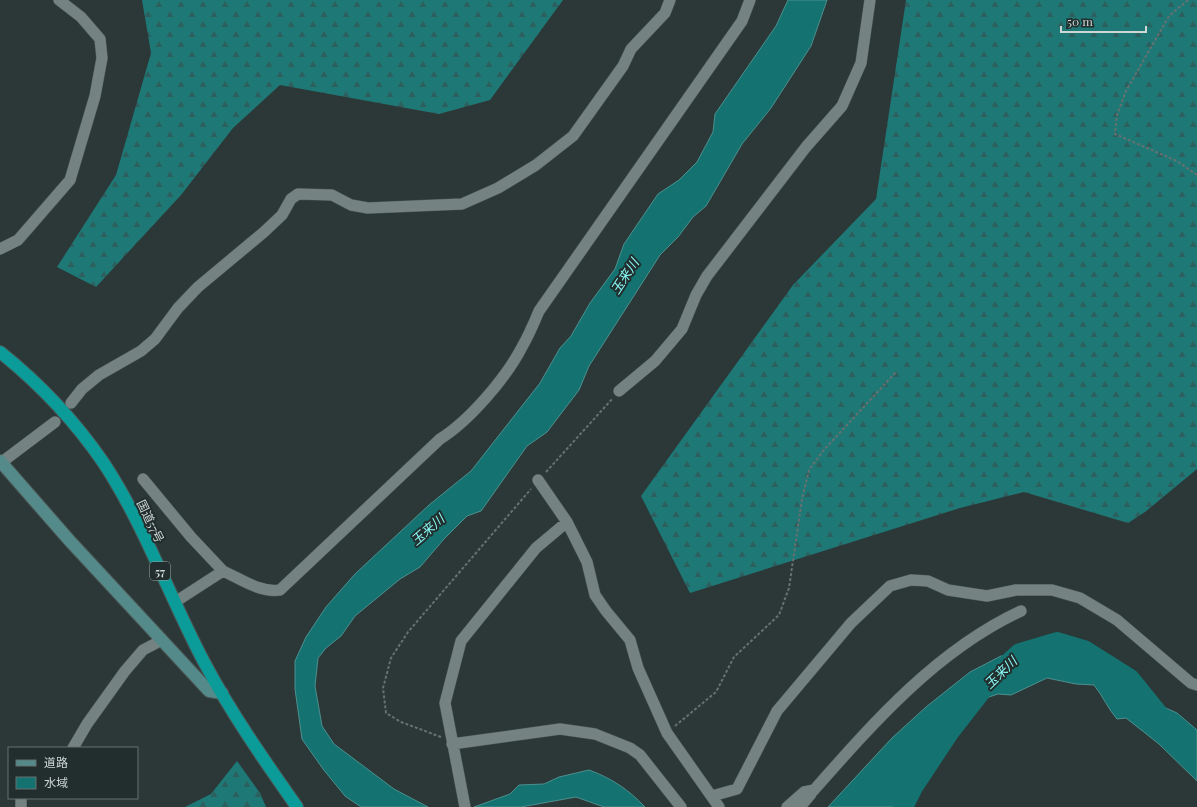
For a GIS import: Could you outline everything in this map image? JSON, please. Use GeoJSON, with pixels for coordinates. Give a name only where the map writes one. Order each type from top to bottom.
{"type":"FeatureCollection","features":[{"type":"Feature","properties":{"kind":"highway","name":"国道57号"},"geometry":{"type":"LineString","coordinates":[[0,353],[33,379],[61,408],[99,458],[134,517],[204,662],[251,740],[297,807]]}},
{"type":"Feature","properties":{"kind":"street"},"geometry":{"type":"LineString","coordinates":[[0,249],[18,240],[70,180],[95,96],[102,58],[100,39],[81,16],[60,0]]}},
{"type":"Feature","properties":{"kind":"street"},"geometry":{"type":"LineString","coordinates":[[71,403],[82,389],[99,375],[141,351],[155,339],[188,297],[264,232],[282,215],[291,199],[298,194],[332,194],[351,205],[368,208],[462,204],[498,188],[536,165],[573,136],[623,66],[631,49],[665,13],[670,0]]}},
{"type":"Feature","properties":{"kind":"street"},"geometry":{"type":"LineString","coordinates":[[144,479],[191,537],[223,571],[259,588],[272,591],[280,590],[440,439],[461,424],[493,389],[522,348],[540,310],[742,21],[750,0]]}},
{"type":"Feature","properties":{"kind":"street"},"geometry":{"type":"LineString","coordinates":[[619,392],[654,361],[682,329],[696,295],[707,276],[806,147],[842,106],[861,63],[870,0]]}},
{"type":"Feature","properties":{"kind":"street"},"geometry":{"type":"LineString","coordinates":[[56,422],[1,461],[69,540],[209,691],[222,693]]}},
{"type":"Feature","properties":{"kind":"street"},"geometry":{"type":"LineString","coordinates":[[538,480],[567,522],[587,562],[595,595],[630,640],[638,668],[667,733],[719,807]]}},
{"type":"Feature","properties":{"kind":"street"},"geometry":{"type":"LineString","coordinates":[[465,807],[457,758],[452,742],[445,703],[461,641],[536,548],[567,522]]}},
{"type":"Feature","properties":{"kind":"street"},"geometry":{"type":"LineString","coordinates":[[175,602],[223,571]]}},
{"type":"Feature","properties":{"kind":"street"},"geometry":{"type":"LineString","coordinates":[[712,796],[737,789],[777,711],[851,623],[890,586],[911,580],[928,581],[948,590],[987,596],[1016,590],[1052,590],[1080,598],[1117,620],[1191,683],[1197,685]]}},
{"type":"Feature","properties":{"kind":"street"},"geometry":{"type":"LineString","coordinates":[[800,807],[865,733],[915,684],[969,641],[996,623],[1021,612]]}},
{"type":"Feature","properties":{"kind":"street"},"geometry":{"type":"LineString","coordinates":[[74,747],[87,724],[125,671],[143,650],[162,640]]}},
{"type":"Feature","properties":{"kind":"street"},"geometry":{"type":"LineString","coordinates":[[452,742],[560,729],[595,734],[630,748],[640,755],[681,807]]}},
{"type":"Feature","properties":{"kind":"street"},"geometry":{"type":"LineString","coordinates":[[787,807],[804,792],[814,790]]}},
{"type":"Feature","properties":{"kind":"path"},"geometry":{"type":"LineString","coordinates":[[1188,0],[1169,16],[1126,91],[1117,115],[1115,134],[1177,161],[1197,175]]}},
{"type":"Feature","properties":{"kind":"path"},"geometry":{"type":"LineString","coordinates":[[667,733],[716,692],[734,657],[779,615],[789,588],[802,499],[810,470],[823,451],[897,371]]}},
{"type":"Feature","properties":{"kind":"path"},"geometry":{"type":"LineString","coordinates":[[452,742],[401,722],[386,713],[383,688],[391,658],[408,632],[538,480],[619,392]]}},
{"type":"Feature","properties":{"kind":"green space"},"geometry":{"type":"Polygon","coordinates":[[[142,0],[563,0],[490,100],[439,114],[280,85],[233,128],[181,195],[96,287],[57,267],[116,175],[151,53],[142,0]]]}},
{"type":"Feature","properties":{"kind":"green space"},"geometry":{"type":"Polygon","coordinates":[[[906,0],[1197,0],[1197,469],[1145,512],[1128,523],[1024,492],[960,508],[690,593],[641,496],[793,285],[876,199],[906,0]]]}},
{"type":"Feature","properties":{"kind":"green space"},"geometry":{"type":"Polygon","coordinates":[[[237,761],[260,793],[266,807],[185,807],[211,794],[237,761]]]}},
{"type":"Feature","properties":{"kind":"water"},"geometry":{"type":"Polygon","coordinates":[[[788,0],[827,0],[811,46],[771,108],[742,144],[706,206],[693,217],[678,237],[660,255],[589,366],[579,390],[547,432],[527,446],[481,511],[467,516],[444,539],[420,567],[400,579],[355,616],[341,636],[326,648],[318,658],[315,686],[322,726],[334,744],[394,789],[428,807],[361,807],[345,796],[323,769],[302,739],[295,689],[295,661],[306,637],[326,607],[355,574],[429,505],[471,471],[540,383],[560,348],[571,336],[590,303],[615,269],[624,244],[658,194],[679,180],[697,162],[713,132],[715,114],[776,26],[788,0]]]}},
{"type":"Feature","properties":{"kind":"water"},"geometry":{"type":"Polygon","coordinates":[[[1055,651],[1082,653],[1088,663],[1115,672],[1132,693],[1177,713],[1197,730],[1197,781],[1159,744],[1126,718],[1117,719],[1094,685],[1076,684],[1047,678],[1011,695],[998,694],[983,699],[962,712],[947,724],[947,743],[935,762],[913,780],[904,801],[898,807],[828,807],[892,738],[926,707],[970,672],[1001,656],[1025,654],[1033,657],[1055,651]]]}},
{"type":"Feature","properties":{"kind":"water"},"geometry":{"type":"Polygon","coordinates":[[[589,770],[619,785],[645,807],[604,807],[576,797],[521,807],[474,807],[510,794],[519,785],[544,784],[559,777],[589,770]]]}},
{"type":"Feature","properties":{"kind":"waterway","name":"玉来川"},"geometry":{"type":"LineString","coordinates":[[903,807],[913,787],[950,731],[989,681],[1020,653],[1057,642],[1084,650],[1130,679],[1164,721]]}}]}
